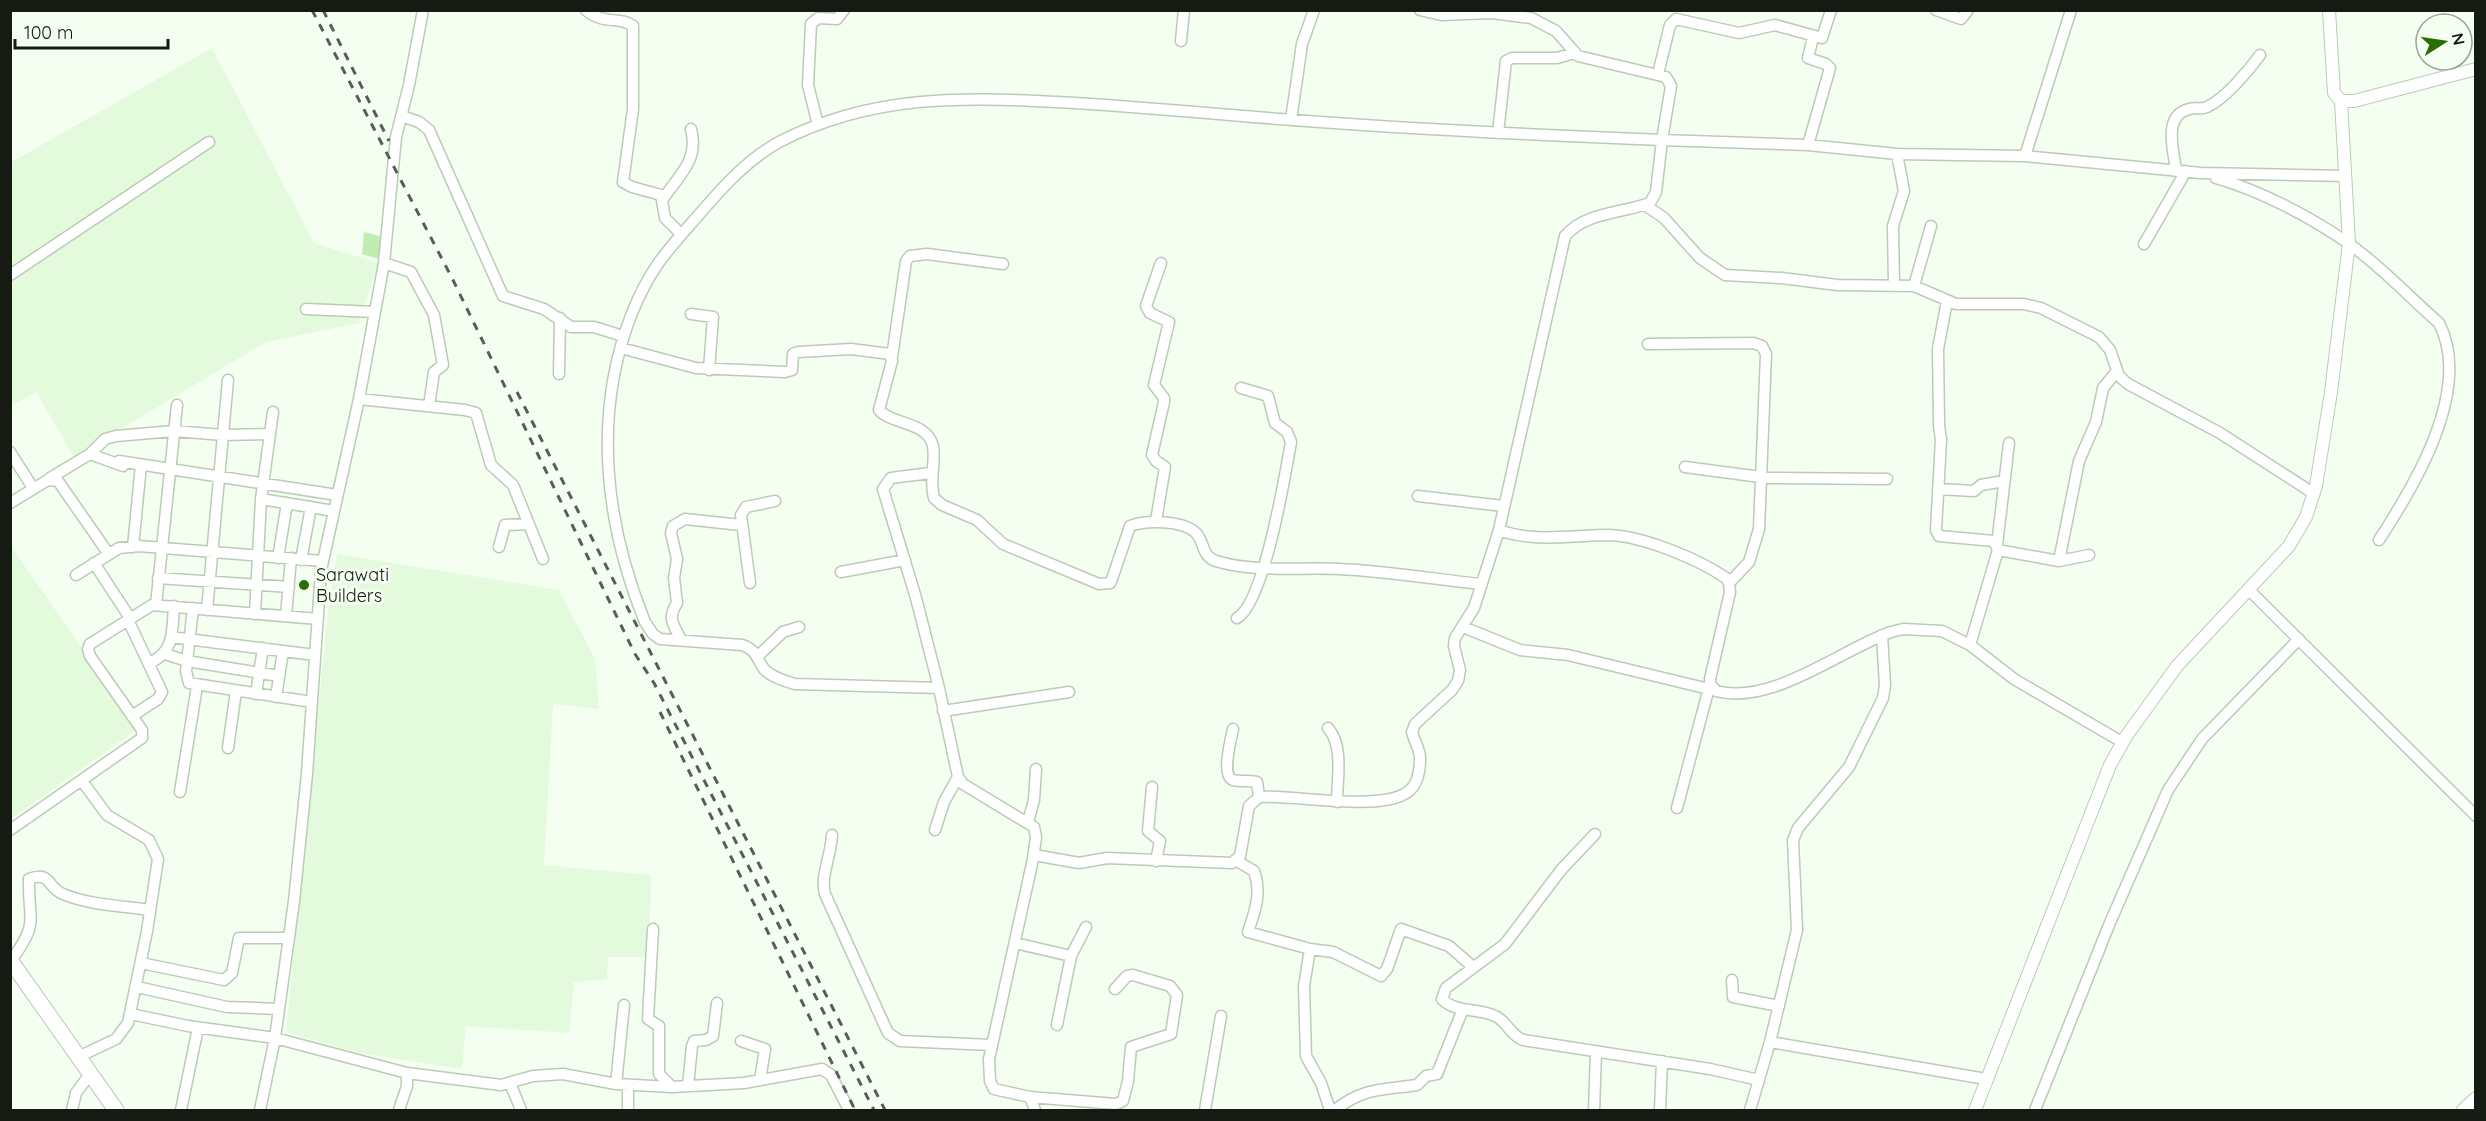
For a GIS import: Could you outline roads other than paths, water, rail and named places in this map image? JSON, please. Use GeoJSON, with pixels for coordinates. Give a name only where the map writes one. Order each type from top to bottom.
{"type":"FeatureCollection","features":[{"type":"Feature","properties":{"kind":"main road"},"geometry":{"type":"LineString","coordinates":[[11,961],[116,1110]]}},
{"type":"Feature","properties":{"kind":"street"},"geometry":{"type":"LineString","coordinates":[[260,1110],[275,1038],[288,938],[312,702],[322,561],[359,399],[384,263],[396,137],[423,10]]}},
{"type":"Feature","properties":{"kind":"street"},"geometry":{"type":"LineString","coordinates":[[586,10],[604,21],[629,23],[633,26],[633,110],[622,177],[626,185],[656,192],[663,199],[665,218],[681,234]]}},
{"type":"Feature","properties":{"kind":"street"},"geometry":{"type":"LineString","coordinates":[[818,125],[808,85],[811,24],[818,18],[837,19],[844,10]]}},
{"type":"Feature","properties":{"kind":"street"},"geometry":{"type":"LineString","coordinates":[[1181,41],[1184,10]]}},
{"type":"Feature","properties":{"kind":"street"},"geometry":{"type":"LineString","coordinates":[[1291,120],[1302,44],[1314,10]]}},
{"type":"Feature","properties":{"kind":"street"},"geometry":{"type":"LineString","coordinates":[[1237,861],[1240,856],[1249,806],[1259,797],[1337,802],[1396,797],[1410,790],[1415,783],[1421,761],[1412,732],[1415,724],[1452,690],[1458,681],[1460,670],[1454,646],[1455,638],[1474,608],[1499,530],[1565,236],[1573,228],[1608,213],[1650,203],[1656,192],[1671,82],[1658,74],[1588,60],[1574,53],[1539,15],[1492,13],[1441,15],[1420,10]]}},
{"type":"Feature","properties":{"kind":"street"},"geometry":{"type":"LineString","coordinates":[[1658,74],[1670,25],[1676,19],[1739,33],[1775,25],[1814,37],[1824,37],[1831,10]]}},
{"type":"Feature","properties":{"kind":"street"},"geometry":{"type":"LineString","coordinates":[[1936,10],[1961,19],[1968,10]]}},
{"type":"Feature","properties":{"kind":"street"},"geometry":{"type":"LineString","coordinates":[[2025,156],[2071,10]]}},
{"type":"Feature","properties":{"kind":"street"},"geometry":{"type":"LineString","coordinates":[[1976,1110],[1986,1079],[2110,765],[2122,742],[2177,666],[2289,546],[2306,517],[2313,494],[2331,392],[2349,243],[2341,101],[2334,93],[2329,10]]}},
{"type":"Feature","properties":{"kind":"street"},"geometry":{"type":"LineString","coordinates":[[1808,145],[1830,68],[1826,64],[1808,58],[1814,37]]}},
{"type":"Feature","properties":{"kind":"street"},"geometry":{"type":"LineString","coordinates":[[1498,133],[1506,61],[1512,58],[1557,58],[1574,53]]}},
{"type":"Feature","properties":{"kind":"street"},"geometry":{"type":"LineString","coordinates":[[2144,244],[2181,171],[2171,131],[2173,122],[2185,110],[2209,107],[2243,77],[2260,55]]}},
{"type":"Feature","properties":{"kind":"street"},"geometry":{"type":"LineString","coordinates":[[2341,101],[2354,101],[2475,69]]}},
{"type":"Feature","properties":{"kind":"street"},"geometry":{"type":"LineString","coordinates":[[939,688],[795,684],[783,681],[765,669],[753,649],[742,645],[660,639],[653,634],[645,622],[615,531],[607,474],[611,397],[622,342],[656,263],[722,187],[750,162],[780,142],[818,125],[882,106],[948,98],[1009,98],[1291,120],[1498,133],[1808,145],[1897,154],[2025,156],[2201,173],[2344,176]]}},
{"type":"Feature","properties":{"kind":"street"},"geometry":{"type":"LineString","coordinates":[[402,116],[419,122],[429,130],[503,296],[544,309],[576,328],[594,327],[622,342],[687,367],[709,370],[789,371],[793,367],[795,353],[833,349],[887,353],[892,357]]}},
{"type":"Feature","properties":{"kind":"street"},"geometry":{"type":"LineString","coordinates":[[663,199],[692,157],[695,142],[691,129]]}},
{"type":"Feature","properties":{"kind":"street"},"geometry":{"type":"LineString","coordinates":[[10,275],[209,142]]}},
{"type":"Feature","properties":{"kind":"street"},"geometry":{"type":"LineString","coordinates":[[1894,285],[1893,226],[1904,190],[1897,154]]}},
{"type":"Feature","properties":{"kind":"street"},"geometry":{"type":"LineString","coordinates":[[2201,173],[2239,185],[2284,206],[2349,243],[2439,323],[2445,335],[2449,352],[2445,401],[2436,432],[2414,486],[2379,540]]}},
{"type":"Feature","properties":{"kind":"street"},"geometry":{"type":"LineString","coordinates":[[1645,205],[1664,218],[1700,258],[1725,275],[1782,278],[1836,285],[1914,286],[1947,302],[2024,304],[2041,308],[2099,337],[2110,350],[2117,371],[2128,384],[2220,433],[2313,494]]}},
{"type":"Feature","properties":{"kind":"street"},"geometry":{"type":"LineString","coordinates":[[1914,286],[1930,226]]}},
{"type":"Feature","properties":{"kind":"street"},"geometry":{"type":"LineString","coordinates":[[1003,264],[927,254],[910,256],[906,261],[892,357],[879,410],[912,425],[930,438],[933,452],[930,473],[932,492],[937,502],[977,520],[1003,544],[1099,584],[1110,582],[1112,579],[1130,526],[1156,521],[1188,527],[1195,531],[1203,551],[1216,561],[1263,567],[1356,570],[1480,584]]}},
{"type":"Feature","properties":{"kind":"street"},"geometry":{"type":"LineString","coordinates":[[384,263],[411,272],[434,315],[443,365],[434,372],[429,406]]}},
{"type":"Feature","properties":{"kind":"street"},"geometry":{"type":"LineString","coordinates":[[1156,521],[1165,467],[1156,462],[1152,455],[1164,398],[1154,385],[1169,327],[1166,319],[1150,313],[1146,306],[1161,263]]}},
{"type":"Feature","properties":{"kind":"street"},"geometry":{"type":"LineString","coordinates":[[1947,302],[1938,349],[1941,440],[1936,530],[1939,536],[1989,540],[1998,547],[2059,561],[2090,555]]}},
{"type":"Feature","properties":{"kind":"street"},"geometry":{"type":"LineString","coordinates":[[306,309],[375,312]]}},
{"type":"Feature","properties":{"kind":"street"},"geometry":{"type":"LineString","coordinates":[[691,314],[713,317],[709,370]]}},
{"type":"Feature","properties":{"kind":"street"},"geometry":{"type":"LineString","coordinates":[[559,374],[560,318]]}},
{"type":"Feature","properties":{"kind":"street"},"geometry":{"type":"LineString","coordinates":[[1648,344],[1753,344],[1762,346],[1766,365],[1756,546],[1749,562],[1729,583]]}},
{"type":"Feature","properties":{"kind":"street"},"geometry":{"type":"LineString","coordinates":[[2059,561],[2079,461],[2096,422],[2103,388],[2117,371]]}},
{"type":"Feature","properties":{"kind":"street"},"geometry":{"type":"LineString","coordinates":[[207,610],[228,380]]}},
{"type":"Feature","properties":{"kind":"street"},"geometry":{"type":"LineString","coordinates":[[1238,618],[1250,607],[1263,567],[1291,437],[1275,423],[1268,396],[1241,388]]}},
{"type":"Feature","properties":{"kind":"street"},"geometry":{"type":"LineString","coordinates":[[359,399],[476,413],[491,465],[513,485],[543,559]]}},
{"type":"Feature","properties":{"kind":"street"},"geometry":{"type":"LineString","coordinates":[[156,605],[160,549],[177,405]]}},
{"type":"Feature","properties":{"kind":"street"},"geometry":{"type":"LineString","coordinates":[[255,614],[261,500],[273,412]]}},
{"type":"Feature","properties":{"kind":"street"},"geometry":{"type":"LineString","coordinates":[[108,553],[63,486],[50,478],[57,471],[90,454],[105,439],[116,436],[174,431],[223,435],[270,434]]}},
{"type":"Feature","properties":{"kind":"street"},"geometry":{"type":"LineString","coordinates":[[1970,645],[1998,547],[2009,443]]}},
{"type":"Feature","properties":{"kind":"street"},"geometry":{"type":"LineString","coordinates":[[10,452],[33,488]]}},
{"type":"Feature","properties":{"kind":"street"},"geometry":{"type":"LineString","coordinates":[[90,454],[140,469],[219,477],[337,495]]}},
{"type":"Feature","properties":{"kind":"street"},"geometry":{"type":"LineString","coordinates":[[119,461],[140,469]]}},
{"type":"Feature","properties":{"kind":"street"},"geometry":{"type":"LineString","coordinates":[[1685,467],[1761,478],[1887,479]]}},
{"type":"Feature","properties":{"kind":"street"},"geometry":{"type":"LineString","coordinates":[[133,547],[140,469]]}},
{"type":"Feature","properties":{"kind":"street"},"geometry":{"type":"LineString","coordinates":[[930,473],[891,478],[883,489],[939,688],[958,777],[979,794],[1028,822],[1034,827],[1036,837],[992,1045],[990,1080],[994,1089],[1030,1097],[1124,1106],[1131,1047],[1171,1034],[1177,995],[1170,986],[1133,975],[1126,976],[1114,989]]}},
{"type":"Feature","properties":{"kind":"street"},"geometry":{"type":"LineString","coordinates":[[11,502],[33,488],[54,480]]}},
{"type":"Feature","properties":{"kind":"street"},"geometry":{"type":"LineString","coordinates":[[1938,489],[1974,491],[1982,485],[2004,481]]}},
{"type":"Feature","properties":{"kind":"street"},"geometry":{"type":"LineString","coordinates":[[1418,496],[1503,506]]}},
{"type":"Feature","properties":{"kind":"street"},"geometry":{"type":"LineString","coordinates":[[261,500],[334,511]]}},
{"type":"Feature","properties":{"kind":"street"},"geometry":{"type":"LineString","coordinates":[[750,583],[741,515],[746,507],[775,501]]}},
{"type":"Feature","properties":{"kind":"street"},"geometry":{"type":"LineString","coordinates":[[278,558],[287,504]]}},
{"type":"Feature","properties":{"kind":"street"},"geometry":{"type":"LineString","coordinates":[[286,616],[289,587],[311,507]]}},
{"type":"Feature","properties":{"kind":"street"},"geometry":{"type":"LineString","coordinates":[[681,640],[670,618],[678,599],[674,578],[677,559],[671,533],[673,525],[685,519],[741,525]]}},
{"type":"Feature","properties":{"kind":"street"},"geometry":{"type":"LineString","coordinates":[[499,547],[505,525],[529,524]]}},
{"type":"Feature","properties":{"kind":"street"},"geometry":{"type":"LineString","coordinates":[[1499,530],[1521,537],[1624,536],[1689,559],[1720,574],[1729,583],[1730,592],[1710,687],[1677,808]]}},
{"type":"Feature","properties":{"kind":"street"},"geometry":{"type":"LineString","coordinates":[[76,575],[108,553],[119,548],[133,547],[322,561]]}},
{"type":"Feature","properties":{"kind":"street"},"geometry":{"type":"LineString","coordinates":[[841,572],[904,560]]}},
{"type":"Feature","properties":{"kind":"street"},"geometry":{"type":"LineString","coordinates":[[94,563],[129,619],[161,685],[161,696],[132,716]]}},
{"type":"Feature","properties":{"kind":"street"},"geometry":{"type":"LineString","coordinates":[[158,578],[289,587]]}},
{"type":"Feature","properties":{"kind":"street"},"geometry":{"type":"LineString","coordinates":[[2248,589],[2475,816]]}},
{"type":"Feature","properties":{"kind":"street"},"geometry":{"type":"LineString","coordinates":[[10,830],[142,738],[142,730],[88,649],[90,644],[142,609],[156,605],[318,619]]}},
{"type":"Feature","properties":{"kind":"street"},"geometry":{"type":"LineString","coordinates":[[150,663],[165,654],[171,637],[174,606]]}},
{"type":"Feature","properties":{"kind":"street"},"geometry":{"type":"LineString","coordinates":[[193,608],[187,679],[197,686],[312,702]]}},
{"type":"Feature","properties":{"kind":"street"},"geometry":{"type":"LineString","coordinates":[[758,656],[783,632],[800,627]]}},
{"type":"Feature","properties":{"kind":"street"},"geometry":{"type":"LineString","coordinates":[[1462,627],[1521,650],[1568,655],[1710,687],[1725,693],[1746,693],[1770,688],[1882,635],[1903,629],[1942,631],[1970,645],[2014,679],[2122,742]]}},
{"type":"Feature","properties":{"kind":"street"},"geometry":{"type":"LineString","coordinates":[[1750,1110],[1770,1042],[1797,930],[1793,840],[1798,828],[1849,767],[1883,698],[1885,685],[1882,635]]}},
{"type":"Feature","properties":{"kind":"street"},"geometry":{"type":"LineString","coordinates":[[171,637],[315,655]]}},
{"type":"Feature","properties":{"kind":"street"},"geometry":{"type":"LineString","coordinates":[[2035,1110],[2109,925],[2168,790],[2202,739],[2299,639]]}},
{"type":"Feature","properties":{"kind":"street"},"geometry":{"type":"LineString","coordinates":[[256,694],[263,648]]}},
{"type":"Feature","properties":{"kind":"street"},"geometry":{"type":"LineString","coordinates":[[276,697],[283,651]]}},
{"type":"Feature","properties":{"kind":"street"},"geometry":{"type":"LineString","coordinates":[[165,654],[187,662],[279,676]]}},
{"type":"Feature","properties":{"kind":"street"},"geometry":{"type":"LineString","coordinates":[[180,792],[197,686]]}},
{"type":"Feature","properties":{"kind":"street"},"geometry":{"type":"LineString","coordinates":[[228,748],[236,691]]}},
{"type":"Feature","properties":{"kind":"street"},"geometry":{"type":"LineString","coordinates":[[943,711],[1069,692]]}},
{"type":"Feature","properties":{"kind":"street"},"geometry":{"type":"LineString","coordinates":[[1328,728],[1336,740],[1337,802]]}},
{"type":"Feature","properties":{"kind":"street"},"geometry":{"type":"LineString","coordinates":[[1233,729],[1228,776],[1232,780],[1257,782],[1259,797]]}},
{"type":"Feature","properties":{"kind":"street"},"geometry":{"type":"LineString","coordinates":[[1028,822],[1034,800],[1036,769]]}},
{"type":"Feature","properties":{"kind":"street"},"geometry":{"type":"LineString","coordinates":[[935,830],[944,802],[958,777]]}},
{"type":"Feature","properties":{"kind":"street"},"geometry":{"type":"LineString","coordinates":[[78,1057],[116,1039],[123,1033],[131,1014],[158,859],[149,840],[108,815],[82,781]]}},
{"type":"Feature","properties":{"kind":"street"},"geometry":{"type":"LineString","coordinates":[[1152,787],[1148,827],[1150,834],[1160,841],[1156,861]]}},
{"type":"Feature","properties":{"kind":"street"},"geometry":{"type":"LineString","coordinates":[[1595,834],[1561,870],[1504,944],[1442,993],[1442,999],[1446,1003],[1464,1009],[1494,1015],[1501,1019],[1516,1037],[1524,1040],[1662,1061],[1759,1080]]}},
{"type":"Feature","properties":{"kind":"street"},"geometry":{"type":"LineString","coordinates":[[832,835],[829,862],[822,879],[825,894],[888,1033],[900,1041],[992,1045]]}},
{"type":"Feature","properties":{"kind":"street"},"geometry":{"type":"LineString","coordinates":[[1034,855],[1068,863],[1107,858],[1194,863],[1237,861],[1254,871],[1257,878],[1259,898],[1248,932],[1310,949],[1333,952],[1382,976],[1387,969],[1401,929],[1449,946],[1473,967]]}},
{"type":"Feature","properties":{"kind":"street"},"geometry":{"type":"LineString","coordinates":[[11,961],[28,937],[33,920],[29,879],[39,876],[47,878],[62,894],[78,899],[150,910]]}},
{"type":"Feature","properties":{"kind":"street"},"geometry":{"type":"LineString","coordinates":[[1057,1025],[1071,956],[1086,927]]}},
{"type":"Feature","properties":{"kind":"street"},"geometry":{"type":"LineString","coordinates":[[653,929],[648,1019],[660,1027],[659,1074],[672,1087]]}},
{"type":"Feature","properties":{"kind":"street"},"geometry":{"type":"LineString","coordinates":[[141,963],[224,980],[232,973],[239,938],[288,938]]}},
{"type":"Feature","properties":{"kind":"street"},"geometry":{"type":"LineString","coordinates":[[1015,944],[1071,956]]}},
{"type":"Feature","properties":{"kind":"street"},"geometry":{"type":"LineString","coordinates":[[1310,949],[1304,986],[1306,1056],[1321,1083],[1330,1110]]}},
{"type":"Feature","properties":{"kind":"street"},"geometry":{"type":"LineString","coordinates":[[1732,980],[1733,997],[1779,1006]]}},
{"type":"Feature","properties":{"kind":"street"},"geometry":{"type":"LineString","coordinates":[[137,987],[227,1007],[279,1009]]}},
{"type":"Feature","properties":{"kind":"street"},"geometry":{"type":"LineString","coordinates":[[688,1086],[692,1046],[694,1041],[713,1036],[717,1003]]}},
{"type":"Feature","properties":{"kind":"street"},"geometry":{"type":"LineString","coordinates":[[624,1005],[622,1084],[628,1110]]}},
{"type":"Feature","properties":{"kind":"street"},"geometry":{"type":"LineString","coordinates":[[1335,1110],[1350,1100],[1369,1092],[1381,1088],[1417,1084],[1426,1076],[1437,1074],[1464,1009]]}},
{"type":"Feature","properties":{"kind":"street"},"geometry":{"type":"LineString","coordinates":[[131,1014],[198,1028],[275,1038],[407,1073],[501,1084],[533,1076],[563,1074],[622,1084],[672,1087],[760,1080],[827,1070],[849,1110]]}},
{"type":"Feature","properties":{"kind":"street"},"geometry":{"type":"LineString","coordinates":[[1205,1110],[1221,1016]]}},
{"type":"Feature","properties":{"kind":"street"},"geometry":{"type":"LineString","coordinates":[[181,1110],[198,1028]]}},
{"type":"Feature","properties":{"kind":"street"},"geometry":{"type":"LineString","coordinates":[[741,1041],[765,1049],[760,1080]]}},
{"type":"Feature","properties":{"kind":"street"},"geometry":{"type":"LineString","coordinates":[[1770,1042],[1986,1079]]}},
{"type":"Feature","properties":{"kind":"street"},"geometry":{"type":"LineString","coordinates":[[1594,1110],[1596,1052]]}},
{"type":"Feature","properties":{"kind":"street"},"geometry":{"type":"LineString","coordinates":[[1660,1110],[1662,1061]]}},
{"type":"Feature","properties":{"kind":"street"},"geometry":{"type":"LineString","coordinates":[[399,1110],[407,1086],[407,1073]]}},
{"type":"Feature","properties":{"kind":"street"},"geometry":{"type":"LineString","coordinates":[[72,1110],[76,1093],[90,1074]]}},
{"type":"Feature","properties":{"kind":"street"},"geometry":{"type":"LineString","coordinates":[[510,1083],[521,1110]]}},
{"type":"Feature","properties":{"kind":"street"},"geometry":{"type":"LineString","coordinates":[[1030,1097],[1035,1110]]}},
{"type":"Feature","properties":{"kind":"street"},"geometry":{"type":"LineString","coordinates":[[2463,1110],[2475,1098]]}},
{"type":"Feature","properties":{"kind":"railway"},"geometry":{"type":"LineString","coordinates":[[312,10],[453,280],[635,654],[654,683],[874,1110]]}},
{"type":"Feature","properties":{"kind":"railway"},"geometry":{"type":"LineString","coordinates":[[323,10],[389,141]]}},
{"type":"Feature","properties":{"kind":"railway"},"geometry":{"type":"LineString","coordinates":[[517,392],[885,1110]]}},
{"type":"Feature","properties":{"kind":"railway"},"geometry":{"type":"LineString","coordinates":[[660,712],[855,1110]]}},
{"type":"Feature","properties":{"kind":"place","name":"Sarawati Builders"},"geometry":{"type":"Point","coordinates":[304,585]}}]}
